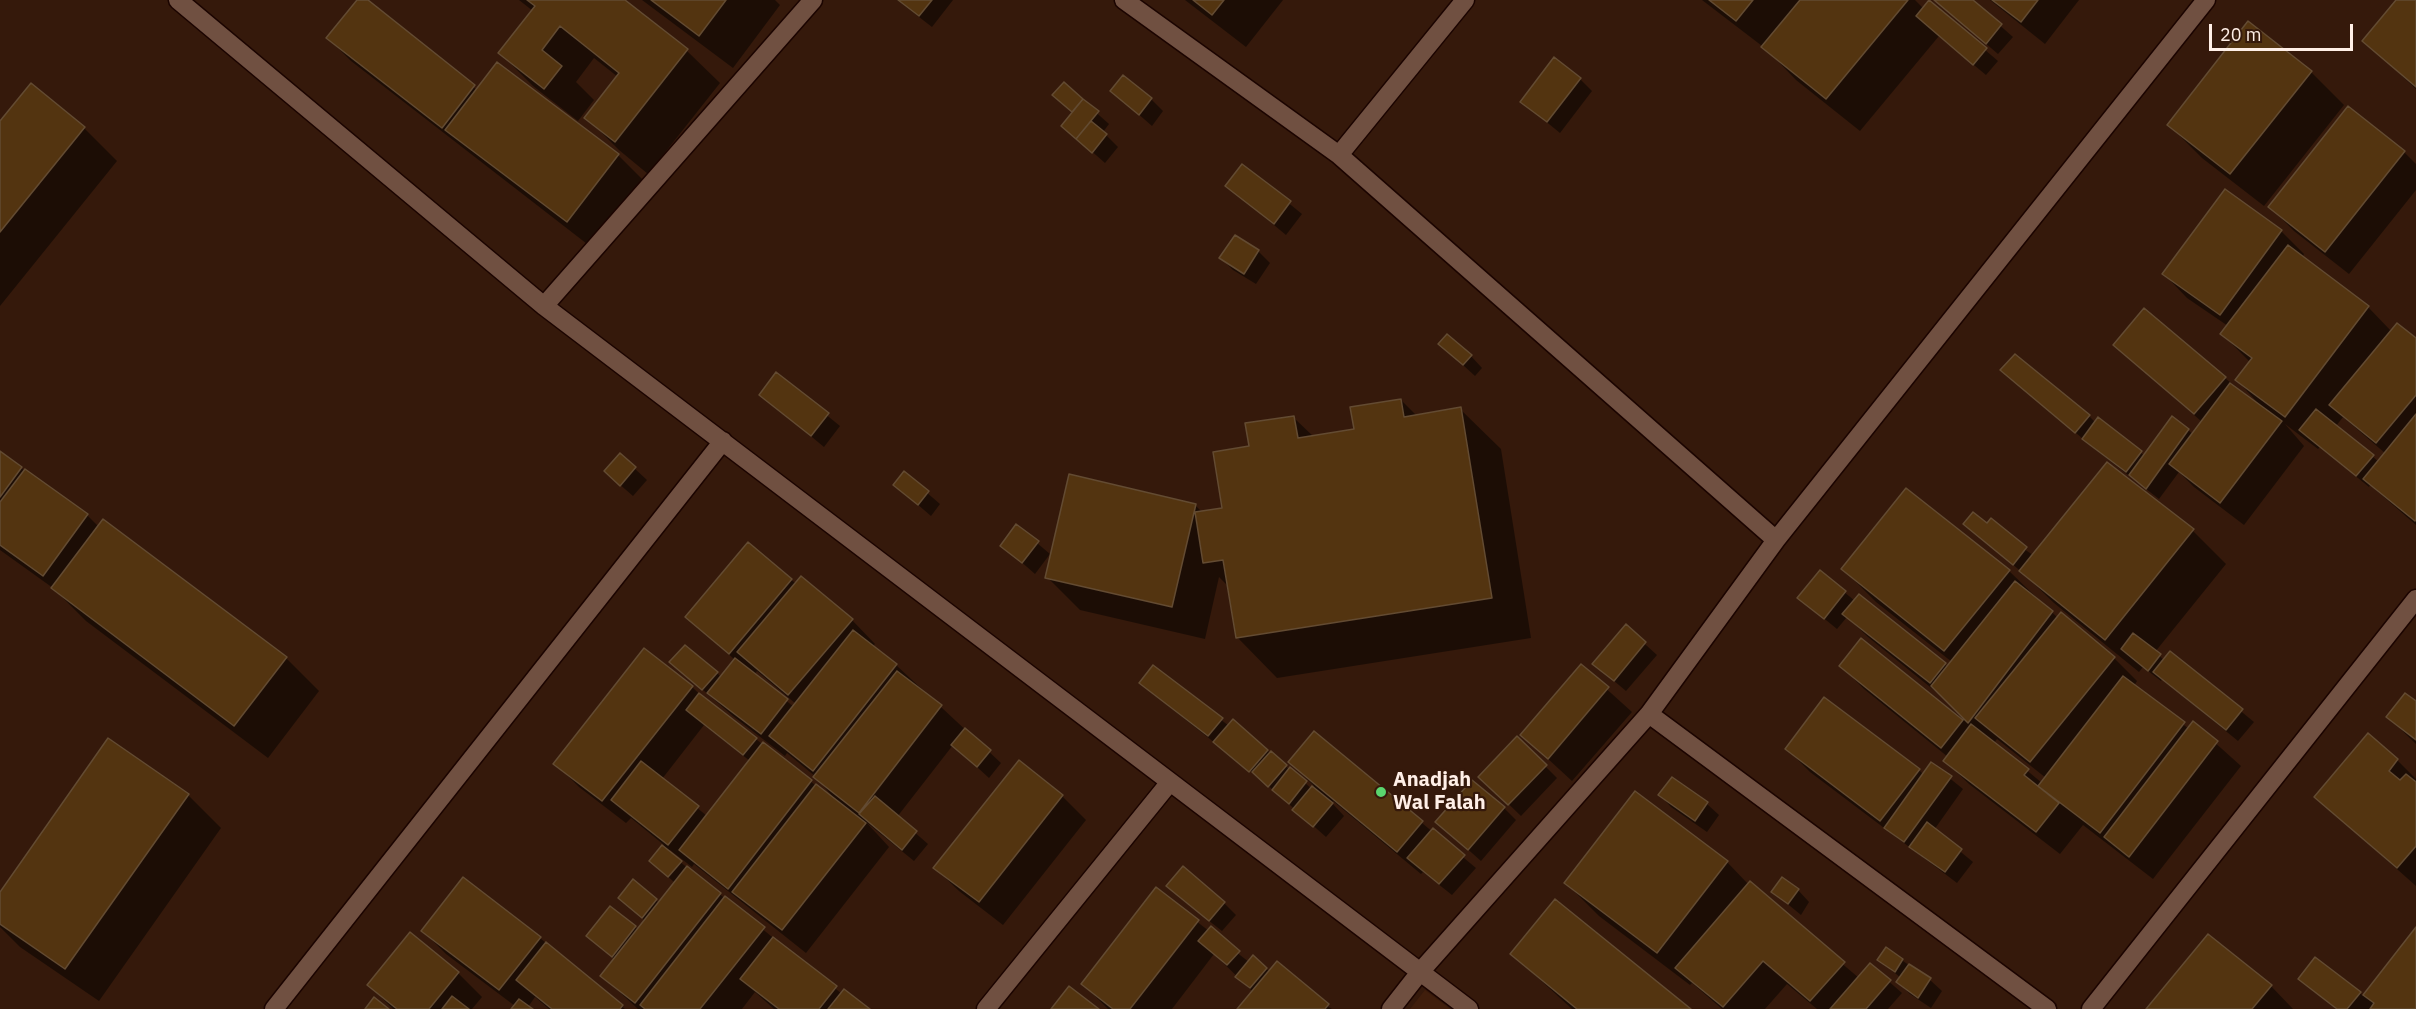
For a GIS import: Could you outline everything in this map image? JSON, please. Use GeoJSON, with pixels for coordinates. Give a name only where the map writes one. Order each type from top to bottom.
{"type":"FeatureCollection","features":[{"type":"Feature","properties":{"kind":"street"},"geometry":{"type":"LineString","coordinates":[[178,0],[544,306],[1469,1009]]}},
{"type":"Feature","properties":{"kind":"street"},"geometry":{"type":"LineString","coordinates":[[544,306],[813,0]]}},
{"type":"Feature","properties":{"kind":"street"},"geometry":{"type":"LineString","coordinates":[[1124,0],[1339,155],[1776,540]]}},
{"type":"Feature","properties":{"kind":"street"},"geometry":{"type":"LineString","coordinates":[[1339,155],[1465,0]]}},
{"type":"Feature","properties":{"kind":"street"},"geometry":{"type":"LineString","coordinates":[[1390,1009],[1420,972],[1649,714],[1776,540],[2206,0]]}},
{"type":"Feature","properties":{"kind":"street"},"geometry":{"type":"LineString","coordinates":[[274,1009],[723,441]]}},
{"type":"Feature","properties":{"kind":"street"},"geometry":{"type":"LineString","coordinates":[[2091,1009],[2416,599]]}},
{"type":"Feature","properties":{"kind":"street"},"geometry":{"type":"LineString","coordinates":[[1649,714],[2047,1009]]}},
{"type":"Feature","properties":{"kind":"street"},"geometry":{"type":"LineString","coordinates":[[986,1009],[1170,782]]}},
{"type":"Feature","properties":{"kind":"shaded area"},"geometry":{"type":"Polygon","coordinates":[[[1425,990],[1450,1009],[1410,1009],[1425,990]]]}},
{"type":"Feature","properties":{"kind":"building"},"geometry":{"type":"Polygon","coordinates":[[[357,0],[368,0],[475,85],[442,128],[326,38],[357,0]]]}},
{"type":"Feature","properties":{"kind":"building"},"geometry":{"type":"Polygon","coordinates":[[[527,0],[625,0],[688,49],[615,142],[584,118],[619,73],[560,26],[542,50],[562,66],[544,89],[498,53],[535,6],[527,0]]]}},
{"type":"Feature","properties":{"kind":"building"},"geometry":{"type":"Polygon","coordinates":[[[651,0],[726,0],[699,36],[651,0]]]}},
{"type":"Feature","properties":{"kind":"building"},"geometry":{"type":"Polygon","coordinates":[[[898,0],[932,0],[919,16],[898,0]]]}},
{"type":"Feature","properties":{"kind":"building"},"geometry":{"type":"Polygon","coordinates":[[[1193,0],[1224,0],[1212,15],[1193,0]]]}},
{"type":"Feature","properties":{"kind":"building"},"geometry":{"type":"Polygon","coordinates":[[[1709,0],[1753,0],[1736,21],[1709,0]]]}},
{"type":"Feature","properties":{"kind":"building"},"geometry":{"type":"Polygon","coordinates":[[[1800,0],[1908,0],[1826,99],[1761,47],[1800,0]]]}},
{"type":"Feature","properties":{"kind":"building"},"geometry":{"type":"Polygon","coordinates":[[[1929,0],[1987,48],[1973,65],[1916,16],[1929,0]]]}},
{"type":"Feature","properties":{"kind":"building"},"geometry":{"type":"Polygon","coordinates":[[[1934,0],[1973,0],[2002,24],[1986,44],[1934,0]]]}},
{"type":"Feature","properties":{"kind":"building"},"geometry":{"type":"Polygon","coordinates":[[[1992,0],[2038,0],[2021,22],[1992,0]]]}},
{"type":"Feature","properties":{"kind":"building"},"geometry":{"type":"Polygon","coordinates":[[[2396,0],[2416,0],[2416,87],[2362,41],[2396,0]]]}},
{"type":"Feature","properties":{"kind":"building"},"geometry":{"type":"Polygon","coordinates":[[[2248,21],[2312,71],[2230,174],[2167,125],[2248,21]]]}},
{"type":"Feature","properties":{"kind":"building"},"geometry":{"type":"Polygon","coordinates":[[[1554,57],[1581,78],[1547,122],[1520,102],[1554,57]]]}},
{"type":"Feature","properties":{"kind":"building"},"geometry":{"type":"Polygon","coordinates":[[[497,62],[619,154],[567,222],[445,130],[497,62]]]}},
{"type":"Feature","properties":{"kind":"building"},"geometry":{"type":"Polygon","coordinates":[[[1123,75],[1152,98],[1139,115],[1110,91],[1123,75]]]}},
{"type":"Feature","properties":{"kind":"building"},"geometry":{"type":"Polygon","coordinates":[[[1064,82],[1083,99],[1072,112],[1052,95],[1064,82]]]}},
{"type":"Feature","properties":{"kind":"building"},"geometry":{"type":"Polygon","coordinates":[[[31,83],[85,127],[0,232],[0,121],[31,83]]]}},
{"type":"Feature","properties":{"kind":"building"},"geometry":{"type":"Polygon","coordinates":[[[1083,99],[1099,111],[1076,139],[1061,126],[1083,99]]]}},
{"type":"Feature","properties":{"kind":"building"},"geometry":{"type":"Polygon","coordinates":[[[2348,106],[2405,151],[2325,252],[2268,207],[2348,106]]]}},
{"type":"Feature","properties":{"kind":"building"},"geometry":{"type":"Polygon","coordinates":[[[1091,121],[1107,134],[1092,153],[1076,139],[1091,121]]]}},
{"type":"Feature","properties":{"kind":"building"},"geometry":{"type":"Polygon","coordinates":[[[1242,164],[1291,201],[1274,224],[1225,186],[1242,164]]]}},
{"type":"Feature","properties":{"kind":"building"},"geometry":{"type":"Polygon","coordinates":[[[2225,189],[2282,230],[2220,315],[2162,274],[2225,189]]]}},
{"type":"Feature","properties":{"kind":"building"},"geometry":{"type":"Polygon","coordinates":[[[1235,235],[1259,250],[1244,274],[1219,258],[1235,235]]]}},
{"type":"Feature","properties":{"kind":"building"},"geometry":{"type":"Polygon","coordinates":[[[2288,245],[2369,306],[2285,417],[2235,380],[2252,358],[2220,334],[2288,245]]]}},
{"type":"Feature","properties":{"kind":"building"},"geometry":{"type":"Polygon","coordinates":[[[2144,308],[2226,377],[2194,414],[2113,345],[2144,308]]]}},
{"type":"Feature","properties":{"kind":"building"},"geometry":{"type":"Polygon","coordinates":[[[2397,323],[2416,338],[2416,395],[2376,443],[2329,405],[2397,323]]]}},
{"type":"Feature","properties":{"kind":"building"},"geometry":{"type":"Polygon","coordinates":[[[1447,334],[1472,355],[1463,365],[1438,344],[1447,334]]]}},
{"type":"Feature","properties":{"kind":"building"},"geometry":{"type":"Polygon","coordinates":[[[2015,354],[2090,415],[2075,433],[2000,370],[2015,354]]]}},
{"type":"Feature","properties":{"kind":"building"},"geometry":{"type":"Polygon","coordinates":[[[776,372],[829,413],[811,436],[759,395],[776,372]]]}},
{"type":"Feature","properties":{"kind":"building"},"geometry":{"type":"Polygon","coordinates":[[[2230,383],[2282,421],[2220,503],[2169,464],[2230,383]]]}},
{"type":"Feature","properties":{"kind":"building"},"geometry":{"type":"Polygon","coordinates":[[[1401,399],[1404,417],[1461,407],[1492,598],[1236,638],[1223,560],[1203,563],[1195,512],[1222,508],[1213,452],[1249,446],[1245,423],[1294,416],[1298,438],[1354,429],[1350,407],[1401,399]]]}},
{"type":"Feature","properties":{"kind":"building"},"geometry":{"type":"Polygon","coordinates":[[[2316,409],[2374,455],[2356,476],[2299,430],[2316,409]]]}},
{"type":"Feature","properties":{"kind":"building"},"geometry":{"type":"Polygon","coordinates":[[[2416,414],[2416,520],[2415,521],[2363,479],[2416,414]]]}},
{"type":"Feature","properties":{"kind":"building"},"geometry":{"type":"Polygon","coordinates":[[[2172,416],[2189,429],[2146,489],[2129,475],[2172,416]]]}},
{"type":"Feature","properties":{"kind":"building"},"geometry":{"type":"Polygon","coordinates":[[[2098,417],[2142,451],[2126,472],[2082,439],[2098,417]]]}},
{"type":"Feature","properties":{"kind":"building"},"geometry":{"type":"Polygon","coordinates":[[[0,451],[22,467],[0,497],[0,451]]]}},
{"type":"Feature","properties":{"kind":"building"},"geometry":{"type":"Polygon","coordinates":[[[620,453],[636,467],[620,486],[604,471],[620,453]]]}},
{"type":"Feature","properties":{"kind":"building"},"geometry":{"type":"Polygon","coordinates":[[[2107,462],[2194,529],[2105,640],[2019,571],[2107,462]]]}},
{"type":"Feature","properties":{"kind":"building"},"geometry":{"type":"Polygon","coordinates":[[[25,469],[88,514],[43,576],[0,545],[0,502],[25,469]]]}},
{"type":"Feature","properties":{"kind":"building"},"geometry":{"type":"Polygon","coordinates":[[[904,471],[929,491],[918,505],[893,485],[904,471]]]}},
{"type":"Feature","properties":{"kind":"building"},"geometry":{"type":"Polygon","coordinates":[[[1069,474],[1196,504],[1172,607],[1045,578],[1069,474]]]}},
{"type":"Feature","properties":{"kind":"building"},"geometry":{"type":"Polygon","coordinates":[[[1906,488],[2010,570],[1944,651],[1841,569],[1906,488]]]}},
{"type":"Feature","properties":{"kind":"building"},"geometry":{"type":"Polygon","coordinates":[[[1973,512],[1987,523],[1991,518],[2027,547],[2013,565],[1963,524],[1973,512]]]}},
{"type":"Feature","properties":{"kind":"building"},"geometry":{"type":"Polygon","coordinates":[[[103,519],[287,657],[234,726],[51,588],[103,519]]]}},
{"type":"Feature","properties":{"kind":"building"},"geometry":{"type":"Polygon","coordinates":[[[1016,524],[1039,541],[1022,563],[1000,546],[1016,524]]]}},
{"type":"Feature","properties":{"kind":"building"},"geometry":{"type":"Polygon","coordinates":[[[748,542],[792,579],[729,654],[685,617],[748,542]]]}},
{"type":"Feature","properties":{"kind":"building"},"geometry":{"type":"Polygon","coordinates":[[[1820,570],[1846,591],[1824,619],[1797,598],[1820,570]]]}},
{"type":"Feature","properties":{"kind":"building"},"geometry":{"type":"Polygon","coordinates":[[[801,576],[853,619],[788,695],[737,652],[801,576]]]}},
{"type":"Feature","properties":{"kind":"building"},"geometry":{"type":"Polygon","coordinates":[[[2015,581],[2053,611],[1968,723],[1931,686],[2015,581]]]}},
{"type":"Feature","properties":{"kind":"building"},"geometry":{"type":"Polygon","coordinates":[[[1859,594],[1946,663],[1930,683],[1842,614],[1859,594]]]}},
{"type":"Feature","properties":{"kind":"building"},"geometry":{"type":"Polygon","coordinates":[[[2061,612],[2115,657],[2030,762],[1975,718],[2061,612]]]}},
{"type":"Feature","properties":{"kind":"building"},"geometry":{"type":"Polygon","coordinates":[[[1626,624],[1646,642],[1614,681],[1592,664],[1626,624]]]}},
{"type":"Feature","properties":{"kind":"building"},"geometry":{"type":"Polygon","coordinates":[[[853,630],[897,664],[813,771],[769,736],[853,630]]]}},
{"type":"Feature","properties":{"kind":"building"},"geometry":{"type":"Polygon","coordinates":[[[2133,633],[2161,654],[2148,671],[2121,649],[2133,633]]]}},
{"type":"Feature","properties":{"kind":"building"},"geometry":{"type":"Polygon","coordinates":[[[1861,638],[1963,720],[1941,748],[1839,666],[1861,638]]]}},
{"type":"Feature","properties":{"kind":"building"},"geometry":{"type":"Polygon","coordinates":[[[685,645],[718,672],[702,690],[669,662],[685,645]]]}},
{"type":"Feature","properties":{"kind":"building"},"geometry":{"type":"Polygon","coordinates":[[[644,648],[693,686],[602,801],[553,764],[644,648]]]}},
{"type":"Feature","properties":{"kind":"building"},"geometry":{"type":"Polygon","coordinates":[[[2170,651],[2243,709],[2226,730],[2153,672],[2170,651]]]}},
{"type":"Feature","properties":{"kind":"building"},"geometry":{"type":"Polygon","coordinates":[[[735,658],[788,699],[761,734],[707,693],[735,658]]]}},
{"type":"Feature","properties":{"kind":"building"},"geometry":{"type":"Polygon","coordinates":[[[1581,664],[1609,687],[1548,759],[1520,735],[1581,664]]]}},
{"type":"Feature","properties":{"kind":"building"},"geometry":{"type":"Polygon","coordinates":[[[1153,665],[1223,718],[1208,736],[1139,683],[1153,665]]]}},
{"type":"Feature","properties":{"kind":"building"},"geometry":{"type":"Polygon","coordinates":[[[897,671],[942,705],[859,813],[813,777],[897,671]]]}},
{"type":"Feature","properties":{"kind":"building"},"geometry":{"type":"Polygon","coordinates":[[[2123,676],[2185,722],[2100,833],[2038,786],[2123,676]]]}},
{"type":"Feature","properties":{"kind":"building"},"geometry":{"type":"Polygon","coordinates":[[[699,693],[757,738],[743,755],[686,710],[699,693]]]}},
{"type":"Feature","properties":{"kind":"building"},"geometry":{"type":"Polygon","coordinates":[[[2405,693],[2416,701],[2416,740],[2386,717],[2405,693]]]}},
{"type":"Feature","properties":{"kind":"building"},"geometry":{"type":"Polygon","coordinates":[[[1824,697],[1920,769],[1880,821],[1785,749],[1824,697]]]}},
{"type":"Feature","properties":{"kind":"building"},"geometry":{"type":"Polygon","coordinates":[[[1233,719],[1268,750],[1249,772],[1213,742],[1233,719]]]}},
{"type":"Feature","properties":{"kind":"building"},"geometry":{"type":"Polygon","coordinates":[[[2193,721],[2218,741],[2129,857],[2104,837],[2193,721]]]}},
{"type":"Feature","properties":{"kind":"building"},"geometry":{"type":"Polygon","coordinates":[[[1971,724],[2029,769],[2024,775],[2059,803],[2036,832],[1943,761],[1971,724]]]}},
{"type":"Feature","properties":{"kind":"building"},"geometry":{"type":"Polygon","coordinates":[[[965,728],[991,750],[977,767],[951,745],[965,728]]]}},
{"type":"Feature","properties":{"kind":"building"},"geometry":{"type":"Polygon","coordinates":[[[1314,731],[1423,821],[1397,852],[1288,762],[1314,731]]]}},
{"type":"Feature","properties":{"kind":"building"},"geometry":{"type":"Polygon","coordinates":[[[2368,733],[2398,759],[2389,771],[2400,780],[2406,774],[2416,782],[2416,846],[2397,868],[2314,797],[2368,733]]]}},
{"type":"Feature","properties":{"kind":"building"},"geometry":{"type":"Polygon","coordinates":[[[1517,736],[1547,765],[1508,805],[1478,777],[1517,736]]]}},
{"type":"Feature","properties":{"kind":"building"},"geometry":{"type":"Polygon","coordinates":[[[108,738],[189,794],[65,969],[0,924],[0,892],[108,738]]]}},
{"type":"Feature","properties":{"kind":"building"},"geometry":{"type":"Polygon","coordinates":[[[763,742],[812,780],[728,889],[679,850],[763,742]]]}},
{"type":"Feature","properties":{"kind":"building"},"geometry":{"type":"Polygon","coordinates":[[[1271,751],[1287,765],[1268,787],[1252,772],[1271,751]]]}},
{"type":"Feature","properties":{"kind":"building"},"geometry":{"type":"Polygon","coordinates":[[[1019,760],[1063,795],[979,902],[933,868],[1019,760]]]}},
{"type":"Feature","properties":{"kind":"building"},"geometry":{"type":"Polygon","coordinates":[[[641,761],[699,806],[668,845],[611,800],[641,761]]]}},
{"type":"Feature","properties":{"kind":"building"},"geometry":{"type":"Polygon","coordinates":[[[1931,762],[1952,776],[1904,842],[1884,828],[1931,762]]]}},
{"type":"Feature","properties":{"kind":"building"},"geometry":{"type":"Polygon","coordinates":[[[1290,767],[1307,781],[1289,804],[1272,790],[1290,767]]]}},
{"type":"Feature","properties":{"kind":"building"},"geometry":{"type":"Polygon","coordinates":[[[1672,777],[1708,802],[1695,821],[1658,795],[1672,777]]]}},
{"type":"Feature","properties":{"kind":"building"},"geometry":{"type":"Polygon","coordinates":[[[1472,780],[1505,807],[1468,850],[1435,822],[1472,780]]]}},
{"type":"Feature","properties":{"kind":"building"},"geometry":{"type":"Polygon","coordinates":[[[816,784],[866,823],[782,930],[732,892],[816,784]]]}},
{"type":"Feature","properties":{"kind":"building"},"geometry":{"type":"Polygon","coordinates":[[[1312,786],[1333,803],[1313,827],[1292,810],[1312,786]]]}},
{"type":"Feature","properties":{"kind":"building"},"geometry":{"type":"Polygon","coordinates":[[[1635,791],[1728,861],[1657,953],[1564,883],[1635,791]]]}},
{"type":"Feature","properties":{"kind":"building"},"geometry":{"type":"Polygon","coordinates":[[[875,796],[917,831],[902,850],[859,814],[875,796]]]}},
{"type":"Feature","properties":{"kind":"building"},"geometry":{"type":"Polygon","coordinates":[[[1927,822],[1962,849],[1945,872],[1909,847],[1927,822]]]}},
{"type":"Feature","properties":{"kind":"building"},"geometry":{"type":"Polygon","coordinates":[[[1433,828],[1465,855],[1439,884],[1407,858],[1433,828]]]}},
{"type":"Feature","properties":{"kind":"building"},"geometry":{"type":"Polygon","coordinates":[[[662,845],[682,861],[668,877],[649,861],[662,845]]]}},
{"type":"Feature","properties":{"kind":"building"},"geometry":{"type":"Polygon","coordinates":[[[687,866],[721,893],[635,1003],[600,976],[687,866]]]}},
{"type":"Feature","properties":{"kind":"building"},"geometry":{"type":"Polygon","coordinates":[[[1183,866],[1225,902],[1209,921],[1166,886],[1183,866]]]}},
{"type":"Feature","properties":{"kind":"building"},"geometry":{"type":"Polygon","coordinates":[[[463,877],[541,937],[499,990],[421,931],[463,877]]]}},
{"type":"Feature","properties":{"kind":"building"},"geometry":{"type":"Polygon","coordinates":[[[1782,877],[1799,889],[1788,904],[1771,892],[1782,877]]]}},
{"type":"Feature","properties":{"kind":"building"},"geometry":{"type":"Polygon","coordinates":[[[633,879],[657,899],[642,918],[618,898],[633,879]]]}},
{"type":"Feature","properties":{"kind":"building"},"geometry":{"type":"Polygon","coordinates":[[[1750,881],[1845,962],[1810,1001],[1763,961],[1723,1007],[1675,968],[1750,881]]]}},
{"type":"Feature","properties":{"kind":"building"},"geometry":{"type":"Polygon","coordinates":[[[1156,887],[1199,920],[1130,1009],[1113,1009],[1081,984],[1156,887]]]}},
{"type":"Feature","properties":{"kind":"building"},"geometry":{"type":"Polygon","coordinates":[[[725,896],[765,927],[700,1009],[645,1009],[640,1005],[725,896]]]}},
{"type":"Feature","properties":{"kind":"building"},"geometry":{"type":"Polygon","coordinates":[[[1555,899],[1691,1009],[1577,1009],[1510,954],[1555,899]]]}},
{"type":"Feature","properties":{"kind":"building"},"geometry":{"type":"Polygon","coordinates":[[[610,906],[636,926],[612,957],[586,936],[610,906]]]}},
{"type":"Feature","properties":{"kind":"building"},"geometry":{"type":"Polygon","coordinates":[[[1211,926],[1240,951],[1227,965],[1198,941],[1211,926]]]}},
{"type":"Feature","properties":{"kind":"building"},"geometry":{"type":"Polygon","coordinates":[[[2416,927],[2416,1009],[2370,1009],[2374,1003],[2363,995],[2416,927]]]}},
{"type":"Feature","properties":{"kind":"building"},"geometry":{"type":"Polygon","coordinates":[[[410,932],[459,972],[429,1009],[397,1009],[367,985],[410,932]]]}},
{"type":"Feature","properties":{"kind":"building"},"geometry":{"type":"Polygon","coordinates":[[[2208,934],[2272,985],[2252,1009],[2146,1009],[2208,934]]]}},
{"type":"Feature","properties":{"kind":"building"},"geometry":{"type":"Polygon","coordinates":[[[773,937],[837,986],[819,1009],[779,1009],[740,979],[773,937]]]}},
{"type":"Feature","properties":{"kind":"building"},"geometry":{"type":"Polygon","coordinates":[[[546,942],[623,1005],[620,1009],[552,1009],[516,980],[546,942]]]}},
{"type":"Feature","properties":{"kind":"building"},"geometry":{"type":"Polygon","coordinates":[[[1886,947],[1903,959],[1895,972],[1877,960],[1886,947]]]}},
{"type":"Feature","properties":{"kind":"building"},"geometry":{"type":"Polygon","coordinates":[[[1253,955],[1267,968],[1250,988],[1235,977],[1253,955]]]}},
{"type":"Feature","properties":{"kind":"building"},"geometry":{"type":"Polygon","coordinates":[[[2315,957],[2361,992],[2347,1009],[2337,1009],[2298,979],[2315,957]]]}},
{"type":"Feature","properties":{"kind":"building"},"geometry":{"type":"Polygon","coordinates":[[[1277,961],[1329,1004],[1325,1009],[1237,1009],[1277,961]]]}},
{"type":"Feature","properties":{"kind":"building"},"geometry":{"type":"Polygon","coordinates":[[[1870,963],[1891,980],[1866,1009],[1830,1009],[1870,963]]]}},
{"type":"Feature","properties":{"kind":"building"},"geometry":{"type":"Polygon","coordinates":[[[1909,964],[1931,978],[1918,998],[1896,982],[1909,964]]]}},
{"type":"Feature","properties":{"kind":"building"},"geometry":{"type":"Polygon","coordinates":[[[1069,986],[1099,1009],[1051,1009],[1069,986]]]}},
{"type":"Feature","properties":{"kind":"building"},"geometry":{"type":"Polygon","coordinates":[[[844,989],[870,1009],[828,1009],[844,989]]]}},
{"type":"Feature","properties":{"kind":"building"},"geometry":{"type":"Polygon","coordinates":[[[452,996],[469,1009],[442,1009],[452,996]]]}},
{"type":"Feature","properties":{"kind":"building"},"geometry":{"type":"Polygon","coordinates":[[[374,997],[389,1009],[365,1009],[374,997]]]}},
{"type":"Feature","properties":{"kind":"building"},"geometry":{"type":"Polygon","coordinates":[[[519,999],[533,1009],[511,1009],[519,999]]]}},
{"type":"Feature","properties":{"kind":"place","name":"Anadjah Wal Falah"},"geometry":{"type":"Point","coordinates":[1381,792]}}]}
